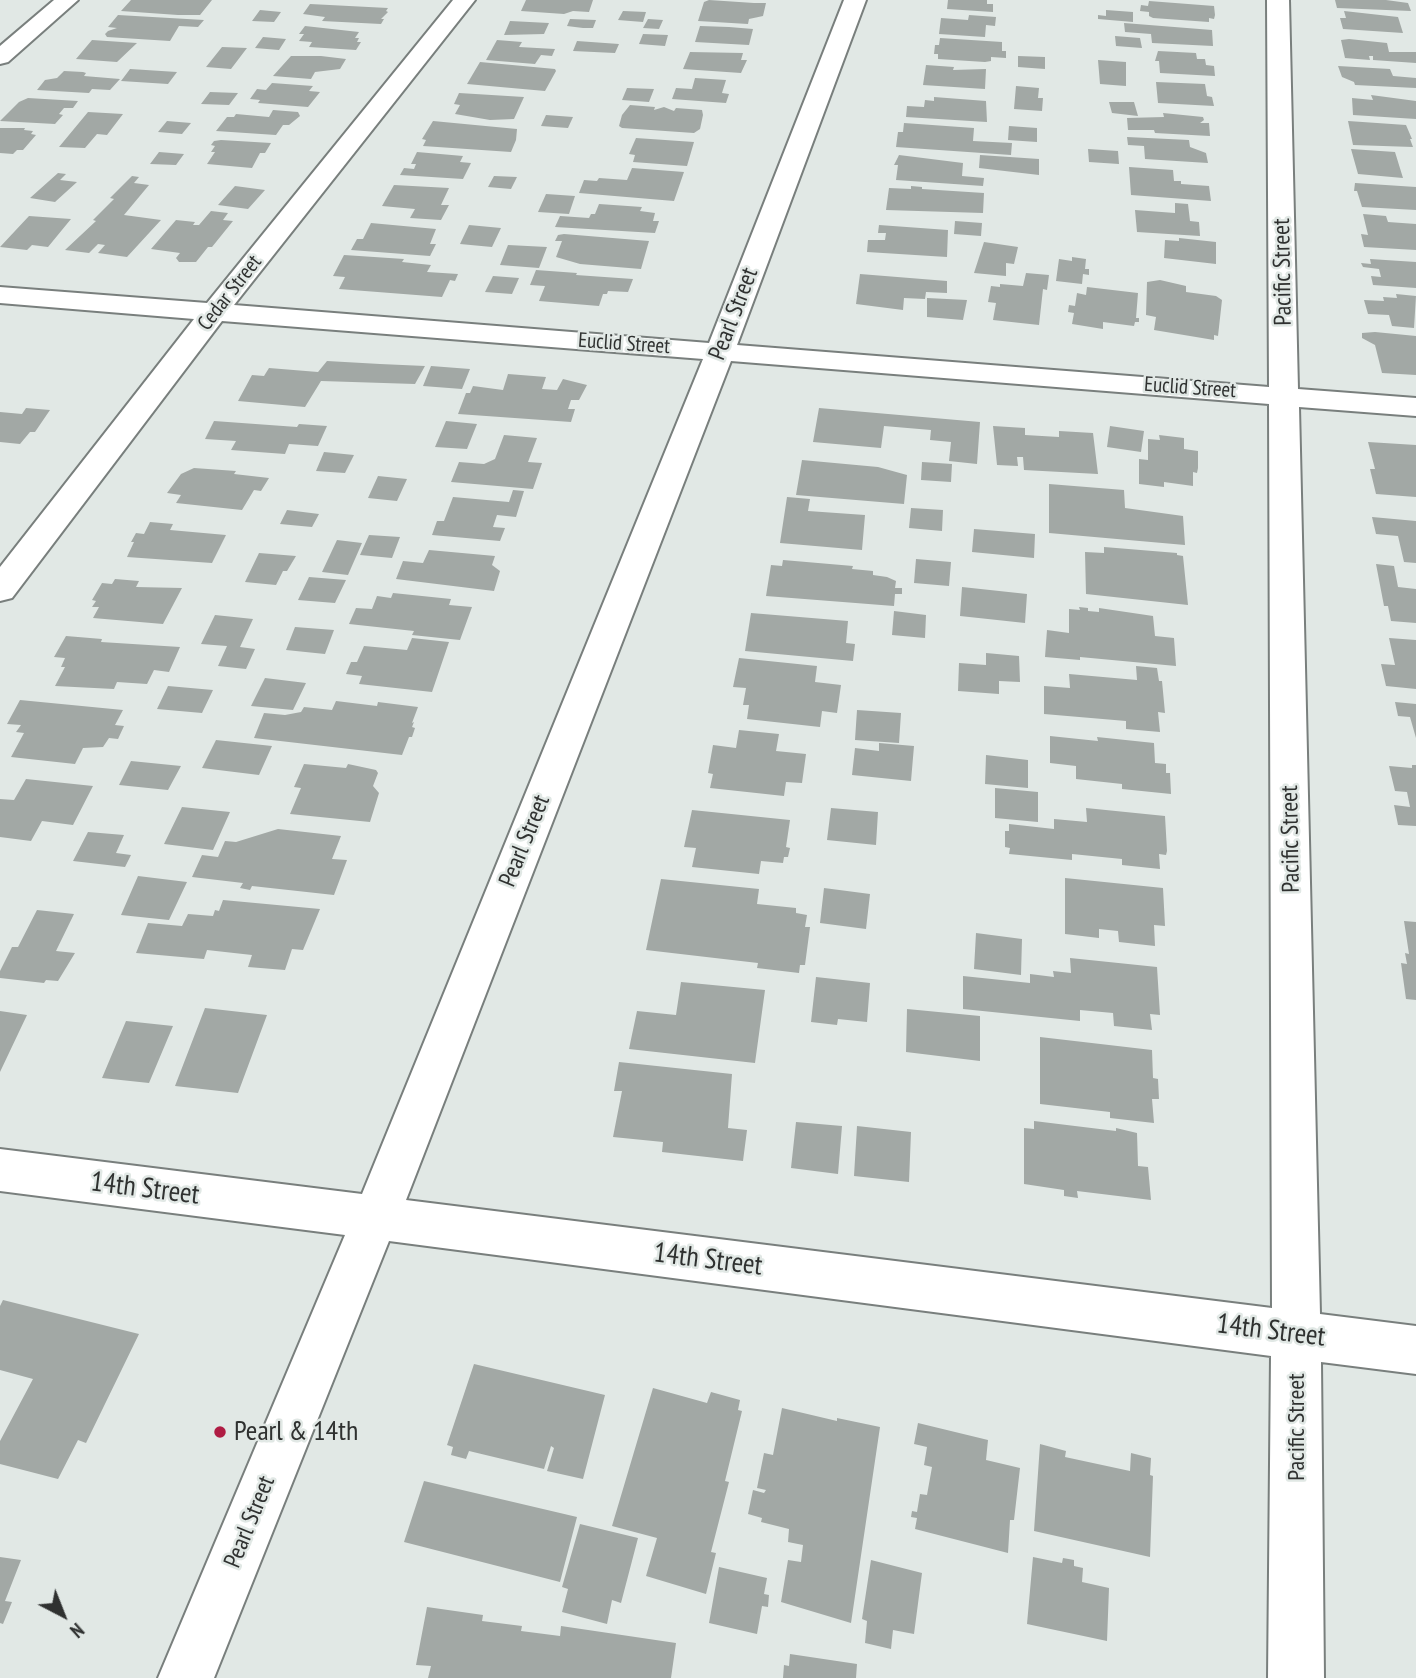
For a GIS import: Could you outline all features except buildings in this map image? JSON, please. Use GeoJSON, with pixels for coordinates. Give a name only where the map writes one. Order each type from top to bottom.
{"type":"FeatureCollection","features":[{"type":"Feature","properties":{"kind":"street"},"geometry":{"type":"LineString","coordinates":[[0,57],[68,0]]}},
{"type":"Feature","properties":{"kind":"street","name":"Cedar Street"},"geometry":{"type":"LineString","coordinates":[[0,590],[215,312],[464,0]]}},
{"type":"Feature","properties":{"kind":"street","name":"Pearl Street"},"geometry":{"type":"LineString","coordinates":[[186,1678],[375,1219],[720,352],[855,0]]}},
{"type":"Feature","properties":{"kind":"street","name":"Pacific Street"},"geometry":{"type":"LineString","coordinates":[[1278,0],[1286,396],[1297,1334],[1296,1678]]}},
{"type":"Feature","properties":{"kind":"street","name":"Euclid Street"},"geometry":{"type":"LineString","coordinates":[[0,295],[1416,407]]}},
{"type":"Feature","properties":{"kind":"street","name":"14th Street"},"geometry":{"type":"LineString","coordinates":[[0,1170],[1416,1350]]}},
{"type":"Feature","properties":{"kind":"place","name":"Pearl & 14th"},"geometry":{"type":"Point","coordinates":[220,1432]}}]}
